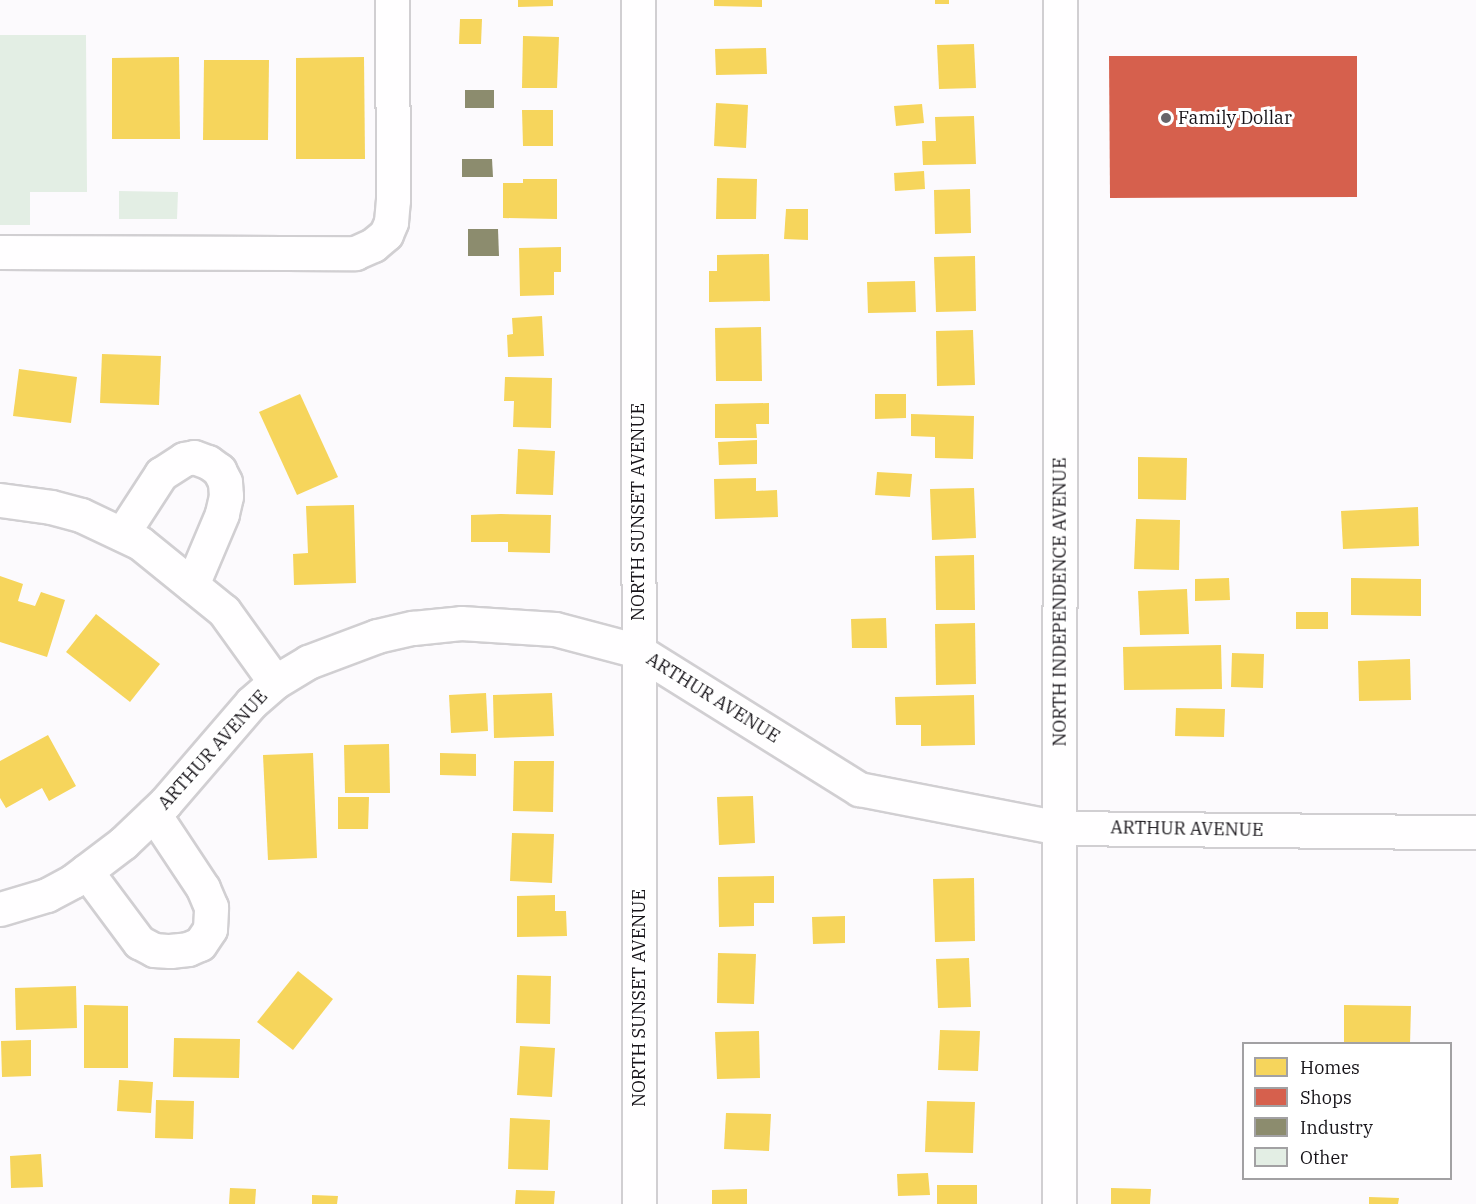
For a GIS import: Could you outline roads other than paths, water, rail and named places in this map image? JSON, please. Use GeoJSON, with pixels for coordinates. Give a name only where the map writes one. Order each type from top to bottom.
{"type":"FeatureCollection","features":[{"type":"Feature","properties":{"kind":"street"},"geometry":{"type":"LineString","coordinates":[[0,252],[355,253],[373,245],[386,234],[391,222],[393,200],[392,0]]}},
{"type":"Feature","properties":{"kind":"street","name":"NORTH SUNSET AVENUE"},"geometry":{"type":"LineString","coordinates":[[638,0],[639,1204]]}},
{"type":"Feature","properties":{"kind":"street","name":"NORTH INDEPENDENCE AVENUE"},"geometry":{"type":"LineString","coordinates":[[1059,1204],[1060,0]]}},
{"type":"Feature","properties":{"kind":"street"},"geometry":{"type":"LineString","coordinates":[[122,534],[161,474],[184,459],[194,457],[208,462],[222,476],[226,496],[222,514],[192,585]]}},
{"type":"Feature","properties":{"kind":"street"},"geometry":{"type":"LineString","coordinates":[[0,500],[71,512],[122,534],[155,554],[224,611],[276,682]]}},
{"type":"Feature","properties":{"kind":"street","name":"ARTHUR AVENUE"},"geometry":{"type":"LineString","coordinates":[[0,909],[47,895],[86,871],[123,843],[154,814],[251,703],[276,682],[308,663],[376,636],[413,628],[461,623],[555,629],[638,651],[859,789],[1060,828],[1476,832]]}},
{"type":"Feature","properties":{"kind":"street"},"geometry":{"type":"LineString","coordinates":[[86,871],[139,942],[154,950],[170,951],[188,949],[200,944],[210,929],[211,907],[203,888],[154,814]]}},
{"type":"Feature","properties":{"kind":"place","name":"Family Dollar"},"geometry":{"type":"Point","coordinates":[1166,118]}}]}
